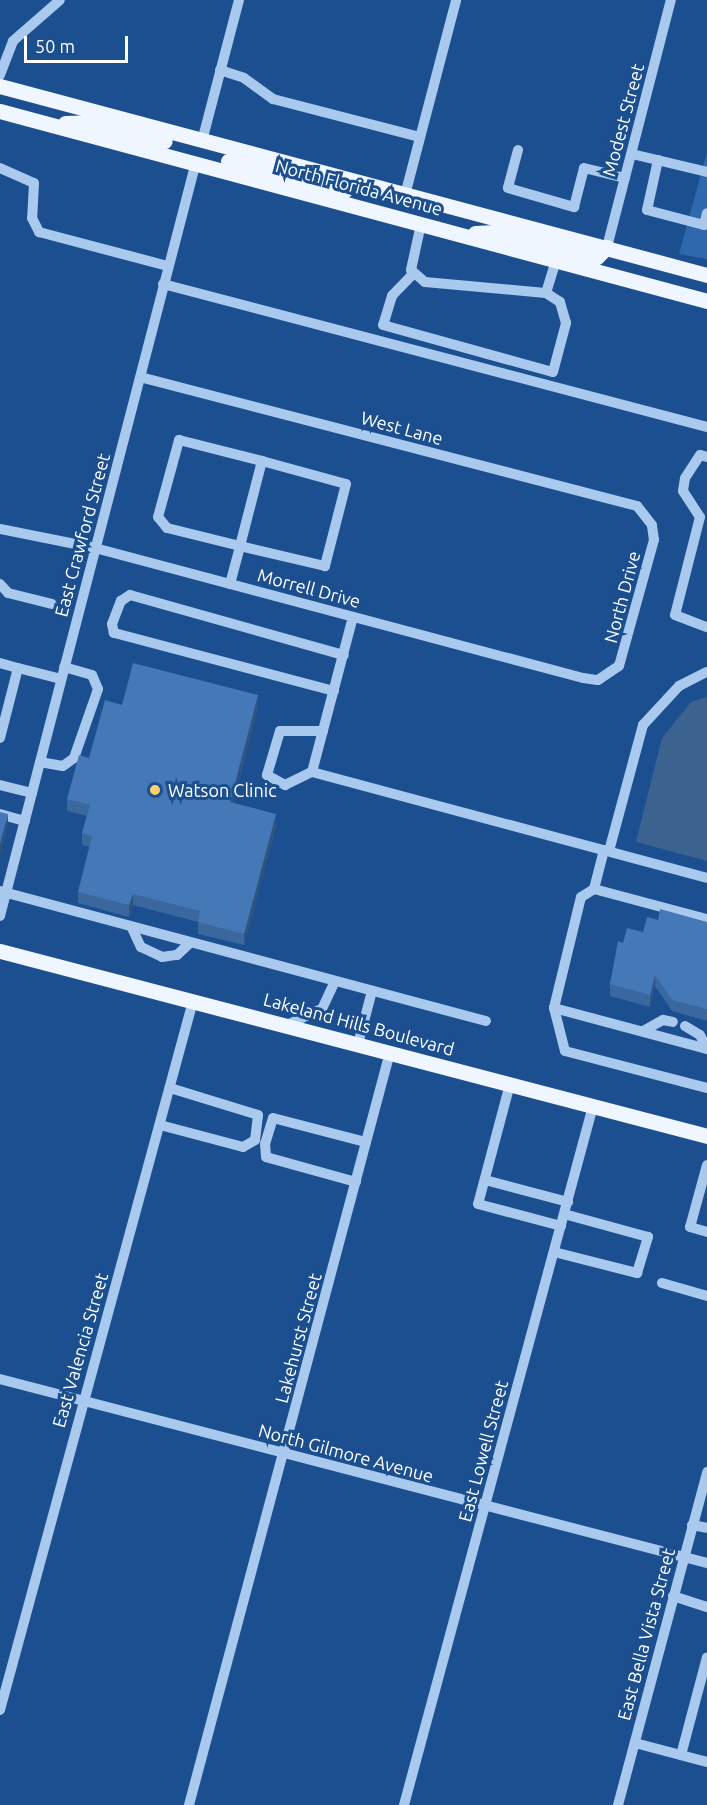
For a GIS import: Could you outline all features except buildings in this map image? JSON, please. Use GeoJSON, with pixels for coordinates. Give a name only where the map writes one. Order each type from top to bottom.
{"type":"FeatureCollection","features":[{"type":"Feature","properties":{"kind":"main road","name":"North Florida Avenue"},"geometry":{"type":"LineString","coordinates":[[0,86],[707,275]]}},
{"type":"Feature","properties":{"kind":"main road","name":"North Florida Avenue"},"geometry":{"type":"LineString","coordinates":[[0,111],[707,301]]}},
{"type":"Feature","properties":{"kind":"main road"},"geometry":{"type":"LineString","coordinates":[[50,124],[88,122],[185,146],[202,141]]}},
{"type":"Feature","properties":{"kind":"main road"},"geometry":{"type":"LineString","coordinates":[[196,162],[219,159],[352,192],[381,189]]}},
{"type":"Feature","properties":{"kind":"main road"},"geometry":{"type":"LineString","coordinates":[[457,234],[496,232],[597,257],[607,247]]}},
{"type":"Feature","properties":{"kind":"main road","name":"Lakeland Hills Boulevard"},"geometry":{"type":"LineString","coordinates":[[0,951],[707,1136]]}},
{"type":"Feature","properties":{"kind":"street"},"geometry":{"type":"LineString","coordinates":[[0,75],[13,41],[60,0]]}},
{"type":"Feature","properties":{"kind":"street"},"geometry":{"type":"LineString","coordinates":[[202,141],[239,0]]}},
{"type":"Feature","properties":{"kind":"street"},"geometry":{"type":"LineString","coordinates":[[405,195],[456,0]]}},
{"type":"Feature","properties":{"kind":"street","name":"Modest Street"},"geometry":{"type":"LineString","coordinates":[[607,247],[671,0]]}},
{"type":"Feature","properties":{"kind":"street"},"geometry":{"type":"LineString","coordinates":[[220,70],[244,78],[273,99],[420,137]]}},
{"type":"Feature","properties":{"kind":"street"},"geometry":{"type":"LineString","coordinates":[[518,150],[508,188],[573,207],[584,168],[625,178]]}},
{"type":"Feature","properties":{"kind":"street"},"geometry":{"type":"LineString","coordinates":[[632,154],[707,172]]}},
{"type":"Feature","properties":{"kind":"street"},"geometry":{"type":"LineString","coordinates":[[657,160],[647,210],[705,226],[707,213]]}},
{"type":"Feature","properties":{"kind":"street","name":"East Crawford Street"},"geometry":{"type":"LineString","coordinates":[[0,916],[3,892],[25,821],[196,162]]}},
{"type":"Feature","properties":{"kind":"street"},"geometry":{"type":"LineString","coordinates":[[0,168],[34,183],[32,218],[39,232],[168,266]]}},
{"type":"Feature","properties":{"kind":"street"},"geometry":{"type":"LineString","coordinates":[[413,274],[425,282],[546,293],[560,302],[566,323],[553,372],[383,325],[392,296],[413,274],[421,224]]}},
{"type":"Feature","properties":{"kind":"street"},"geometry":{"type":"LineString","coordinates":[[546,293],[556,260]]}},
{"type":"Feature","properties":{"kind":"street"},"geometry":{"type":"LineString","coordinates":[[163,284],[707,427]]}},
{"type":"Feature","properties":{"kind":"street","name":"West Lane"},"geometry":{"type":"LineString","coordinates":[[140,377],[637,506],[650,521]]}},
{"type":"Feature","properties":{"kind":"street"},"geometry":{"type":"LineString","coordinates":[[179,440],[262,461],[346,484],[325,566],[167,528],[158,517],[179,440]]}},
{"type":"Feature","properties":{"kind":"street"},"geometry":{"type":"LineString","coordinates":[[707,457],[700,455],[685,478],[683,491],[700,517],[675,615],[707,627]]}},
{"type":"Feature","properties":{"kind":"street"},"geometry":{"type":"LineString","coordinates":[[230,584],[262,461]]}},
{"type":"Feature","properties":{"kind":"street","name":"North Drive"},"geometry":{"type":"LineString","coordinates":[[608,677],[626,647],[654,540],[650,521]]}},
{"type":"Feature","properties":{"kind":"street","name":"Morrell Drive"},"geometry":{"type":"LineString","coordinates":[[0,529],[95,548],[583,678],[608,677]]}},
{"type":"Feature","properties":{"kind":"street"},"geometry":{"type":"LineString","coordinates":[[0,584],[8,593],[52,604]]}},
{"type":"Feature","properties":{"kind":"street"},"geometry":{"type":"LineString","coordinates":[[334,691],[114,633],[114,617],[130,595],[344,655]]}},
{"type":"Feature","properties":{"kind":"street"},"geometry":{"type":"LineString","coordinates":[[312,772],[353,617]]}},
{"type":"Feature","properties":{"kind":"street"},"geometry":{"type":"LineString","coordinates":[[0,663],[61,679]]}},
{"type":"Feature","properties":{"kind":"street"},"geometry":{"type":"LineString","coordinates":[[40,762],[63,766],[74,758],[98,689],[92,675],[64,667]]}},
{"type":"Feature","properties":{"kind":"street"},"geometry":{"type":"LineString","coordinates":[[0,738],[18,668]]}},
{"type":"Feature","properties":{"kind":"street"},"geometry":{"type":"LineString","coordinates":[[707,672],[679,686],[643,725],[594,888],[581,897],[554,1008],[565,1051],[707,1089]]}},
{"type":"Feature","properties":{"kind":"street"},"geometry":{"type":"LineString","coordinates":[[323,730],[280,731],[267,770],[273,781],[285,785],[312,772],[707,878]]}},
{"type":"Feature","properties":{"kind":"street"},"geometry":{"type":"LineString","coordinates":[[0,785],[32,793]]}},
{"type":"Feature","properties":{"kind":"street"},"geometry":{"type":"LineString","coordinates":[[0,814],[25,821]]}},
{"type":"Feature","properties":{"kind":"street"},"geometry":{"type":"LineString","coordinates":[[594,888],[707,919]]}},
{"type":"Feature","properties":{"kind":"street"},"geometry":{"type":"LineString","coordinates":[[3,892],[486,1021]]}},
{"type":"Feature","properties":{"kind":"street"},"geometry":{"type":"LineString","coordinates":[[132,928],[141,947],[162,957],[177,955],[190,943]]}},
{"type":"Feature","properties":{"kind":"street"},"geometry":{"type":"LineString","coordinates":[[287,1025],[321,1009],[335,981]]}},
{"type":"Feature","properties":{"kind":"street"},"geometry":{"type":"LineString","coordinates":[[358,1044],[372,991]]}},
{"type":"Feature","properties":{"kind":"street","name":"East Valencia Street"},"geometry":{"type":"LineString","coordinates":[[0,1710],[194,1001]]}},
{"type":"Feature","properties":{"kind":"street"},"geometry":{"type":"LineString","coordinates":[[554,1008],[707,1049]]}},
{"type":"Feature","properties":{"kind":"street"},"geometry":{"type":"LineString","coordinates":[[643,1031],[663,1020],[673,1022]]}},
{"type":"Feature","properties":{"kind":"street"},"geometry":{"type":"LineString","coordinates":[[685,1026],[700,1035],[707,1049]]}},
{"type":"Feature","properties":{"kind":"street","name":"Lakehurst Street"},"geometry":{"type":"LineString","coordinates":[[189,1805],[285,1454],[390,1052]]}},
{"type":"Feature","properties":{"kind":"street"},"geometry":{"type":"LineString","coordinates":[[510,1084],[478,1204],[561,1226]]}},
{"type":"Feature","properties":{"kind":"street"},"geometry":{"type":"LineString","coordinates":[[160,1125],[250,1146],[258,1115],[170,1088]]}},
{"type":"Feature","properties":{"kind":"street","name":"East Lowell Street"},"geometry":{"type":"LineString","coordinates":[[404,1805],[593,1106]]}},
{"type":"Feature","properties":{"kind":"street"},"geometry":{"type":"LineString","coordinates":[[356,1182],[266,1156],[265,1144],[273,1118],[366,1142]]}},
{"type":"Feature","properties":{"kind":"street"},"geometry":{"type":"LineString","coordinates":[[707,1166],[690,1227],[707,1232]]}},
{"type":"Feature","properties":{"kind":"street"},"geometry":{"type":"LineString","coordinates":[[485,1180],[568,1202]]}},
{"type":"Feature","properties":{"kind":"street"},"geometry":{"type":"LineString","coordinates":[[554,1252],[637,1273],[648,1237],[564,1214]]}},
{"type":"Feature","properties":{"kind":"street"},"geometry":{"type":"LineString","coordinates":[[662,1283],[707,1296]]}},
{"type":"Feature","properties":{"kind":"street","name":"North Gilmore Avenue"},"geometry":{"type":"LineString","coordinates":[[0,1379],[707,1563]]}},
{"type":"Feature","properties":{"kind":"street","name":"East Bella Vista Street"},"geometry":{"type":"LineString","coordinates":[[618,1805],[707,1472]]}},
{"type":"Feature","properties":{"kind":"street"},"geometry":{"type":"LineString","coordinates":[[692,1525],[707,1528]]}},
{"type":"Feature","properties":{"kind":"street"},"geometry":{"type":"LineString","coordinates":[[673,1596],[707,1607]]}},
{"type":"Feature","properties":{"kind":"street"},"geometry":{"type":"LineString","coordinates":[[681,1755],[707,1657]]}},
{"type":"Feature","properties":{"kind":"street"},"geometry":{"type":"LineString","coordinates":[[635,1743],[707,1762]]}},
{"type":"Feature","properties":{"kind":"shaded area"},"geometry":{"type":"Polygon","coordinates":[[[707,152],[707,259],[679,254],[707,152]]]}},
{"type":"Feature","properties":{"kind":"shaded area"},"geometry":{"type":"Polygon","coordinates":[[[707,697],[707,861],[636,842],[662,738],[691,702],[707,697]]]}},
{"type":"Feature","properties":{"kind":"place","name":"Watson Clinic"},"geometry":{"type":"Point","coordinates":[155,790]}}]}
